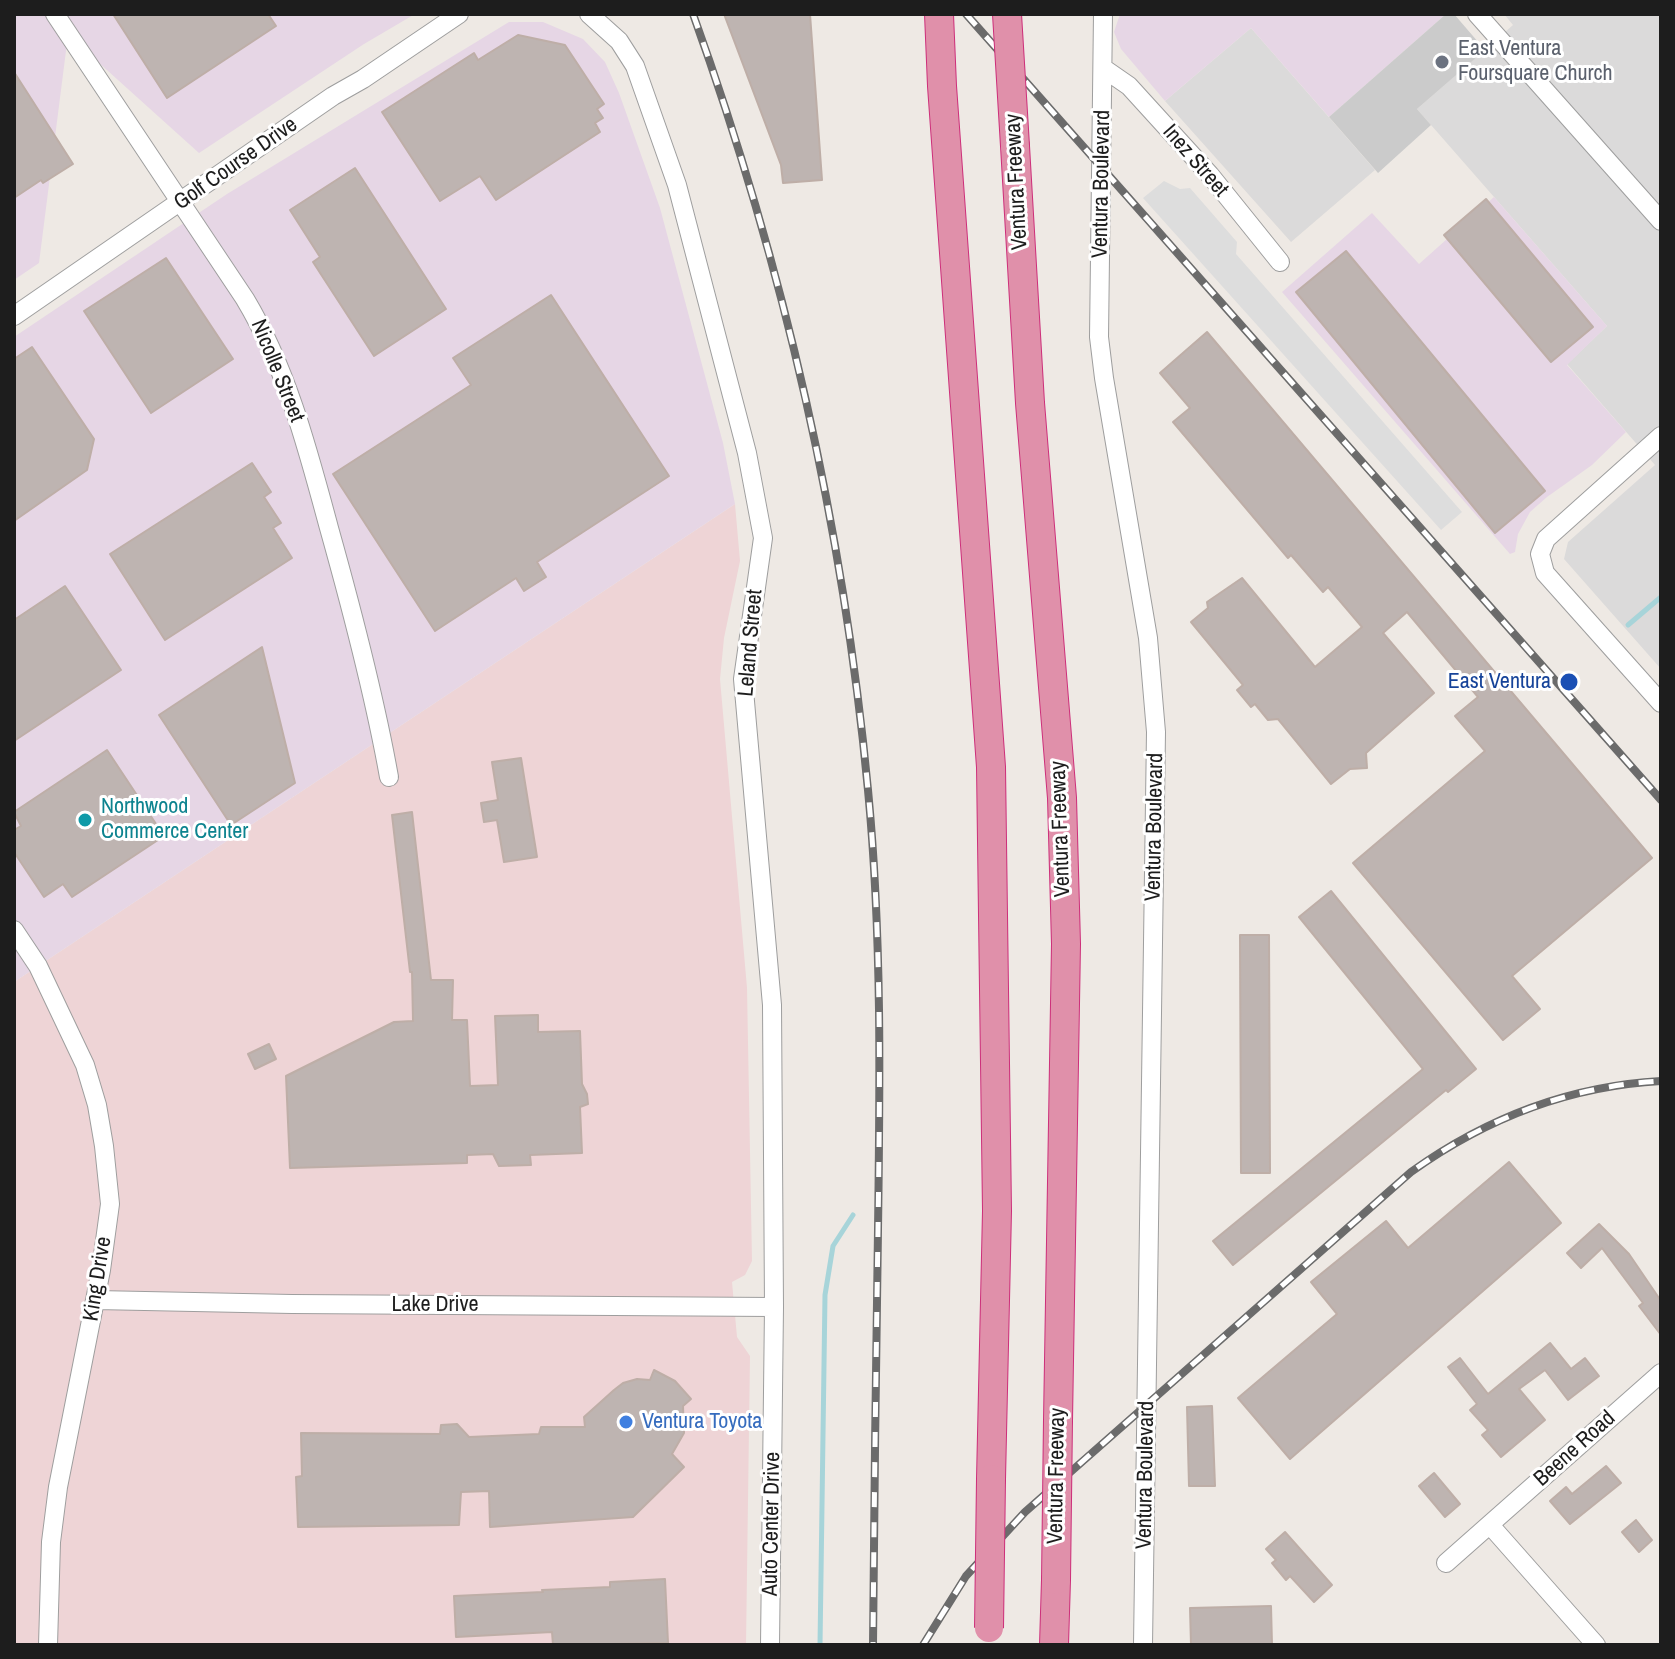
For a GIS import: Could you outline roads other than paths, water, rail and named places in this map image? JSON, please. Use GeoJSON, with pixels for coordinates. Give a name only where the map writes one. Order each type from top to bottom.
{"type":"FeatureCollection","features":[{"type":"Feature","properties":{"kind":"highway"},"geometry":{"type":"LineString","coordinates":[[939,14],[991,767],[997,1211],[988,1636]]}},
{"type":"Feature","properties":{"kind":"highway","name":"Ventura Freeway"},"geometry":{"type":"LineString","coordinates":[[1007,14],[1030,403],[1062,798],[1066,944],[1054,1645]]}},
{"type":"Feature","properties":{"kind":"street","name":"Nicolle Street"},"geometry":{"type":"LineString","coordinates":[[55,14],[257,319],[278,366],[303,435],[356,625],[377,708],[389,777]]}},
{"type":"Feature","properties":{"kind":"street","name":"Golf Course Drive"},"geometry":{"type":"LineString","coordinates":[[14,316],[333,96],[459,14]]}},
{"type":"Feature","properties":{"kind":"street","name":"Leland Street"},"geometry":{"type":"LineString","coordinates":[[589,14],[619,41],[635,66],[677,185],[757,495],[763,538],[743,679],[772,1005],[774,1307]]}},
{"type":"Feature","properties":{"kind":"street","name":"Ventura Boulevard"},"geometry":{"type":"LineString","coordinates":[[1103,14],[1099,337],[1148,638],[1156,732],[1143,1645]]}},
{"type":"Feature","properties":{"kind":"street"},"geometry":{"type":"LineString","coordinates":[[1489,18],[1661,221]]}},
{"type":"Feature","properties":{"kind":"street","name":"Inez Street"},"geometry":{"type":"LineString","coordinates":[[1103,68],[1129,86],[1210,175],[1280,262]]}},
{"type":"Feature","properties":{"kind":"street"},"geometry":{"type":"LineString","coordinates":[[1661,436],[1546,539],[1540,554],[1545,573],[1661,703]]}},
{"type":"Feature","properties":{"kind":"street","name":"King Drive"},"geometry":{"type":"LineString","coordinates":[[14,930],[38,966],[85,1065],[97,1105],[110,1204],[96,1300],[58,1487],[51,1542],[48,1645]]}},
{"type":"Feature","properties":{"kind":"street","name":"Lake Drive"},"geometry":{"type":"LineString","coordinates":[[96,1300],[774,1307]]}},
{"type":"Feature","properties":{"kind":"street","name":"Auto Center Drive"},"geometry":{"type":"LineString","coordinates":[[770,1645],[774,1307]]}},
{"type":"Feature","properties":{"kind":"street","name":"Beene Road"},"geometry":{"type":"LineString","coordinates":[[1446,1563],[1661,1373]]}},
{"type":"Feature","properties":{"kind":"street"},"geometry":{"type":"LineString","coordinates":[[1490,1525],[1596,1645]]}},
{"type":"Feature","properties":{"kind":"waterway"},"geometry":{"type":"LineString","coordinates":[[1628,625],[1661,597]]}},
{"type":"Feature","properties":{"kind":"waterway"},"geometry":{"type":"LineString","coordinates":[[820,1645],[825,1295],[833,1246],[853,1215]]}},
{"type":"Feature","properties":{"kind":"railway"},"geometry":{"type":"LineString","coordinates":[[693,14],[755,203],[805,396],[843,592],[868,790],[876,900],[879,1065],[873,1645]]}},
{"type":"Feature","properties":{"kind":"railway"},"geometry":{"type":"LineString","coordinates":[[966,14],[1661,800]]}},
{"type":"Feature","properties":{"kind":"railway"},"geometry":{"type":"LineString","coordinates":[[923,1645],[966,1576],[1025,1512],[1411,1172],[1468,1136],[1529,1108],[1594,1090],[1661,1081]]}},
{"type":"Feature","properties":{"kind":"place","name":"East Ventura Foursquare Church"},"geometry":{"type":"Point","coordinates":[1442,62]}},
{"type":"Feature","properties":{"kind":"place","name":"East Ventura"},"geometry":{"type":"Point","coordinates":[1569,682]}},
{"type":"Feature","properties":{"kind":"place","name":"Northwood Commerce Center"},"geometry":{"type":"Point","coordinates":[85,820]}},
{"type":"Feature","properties":{"kind":"place","name":"Ventura Toyota"},"geometry":{"type":"Point","coordinates":[626,1422]}}]}
